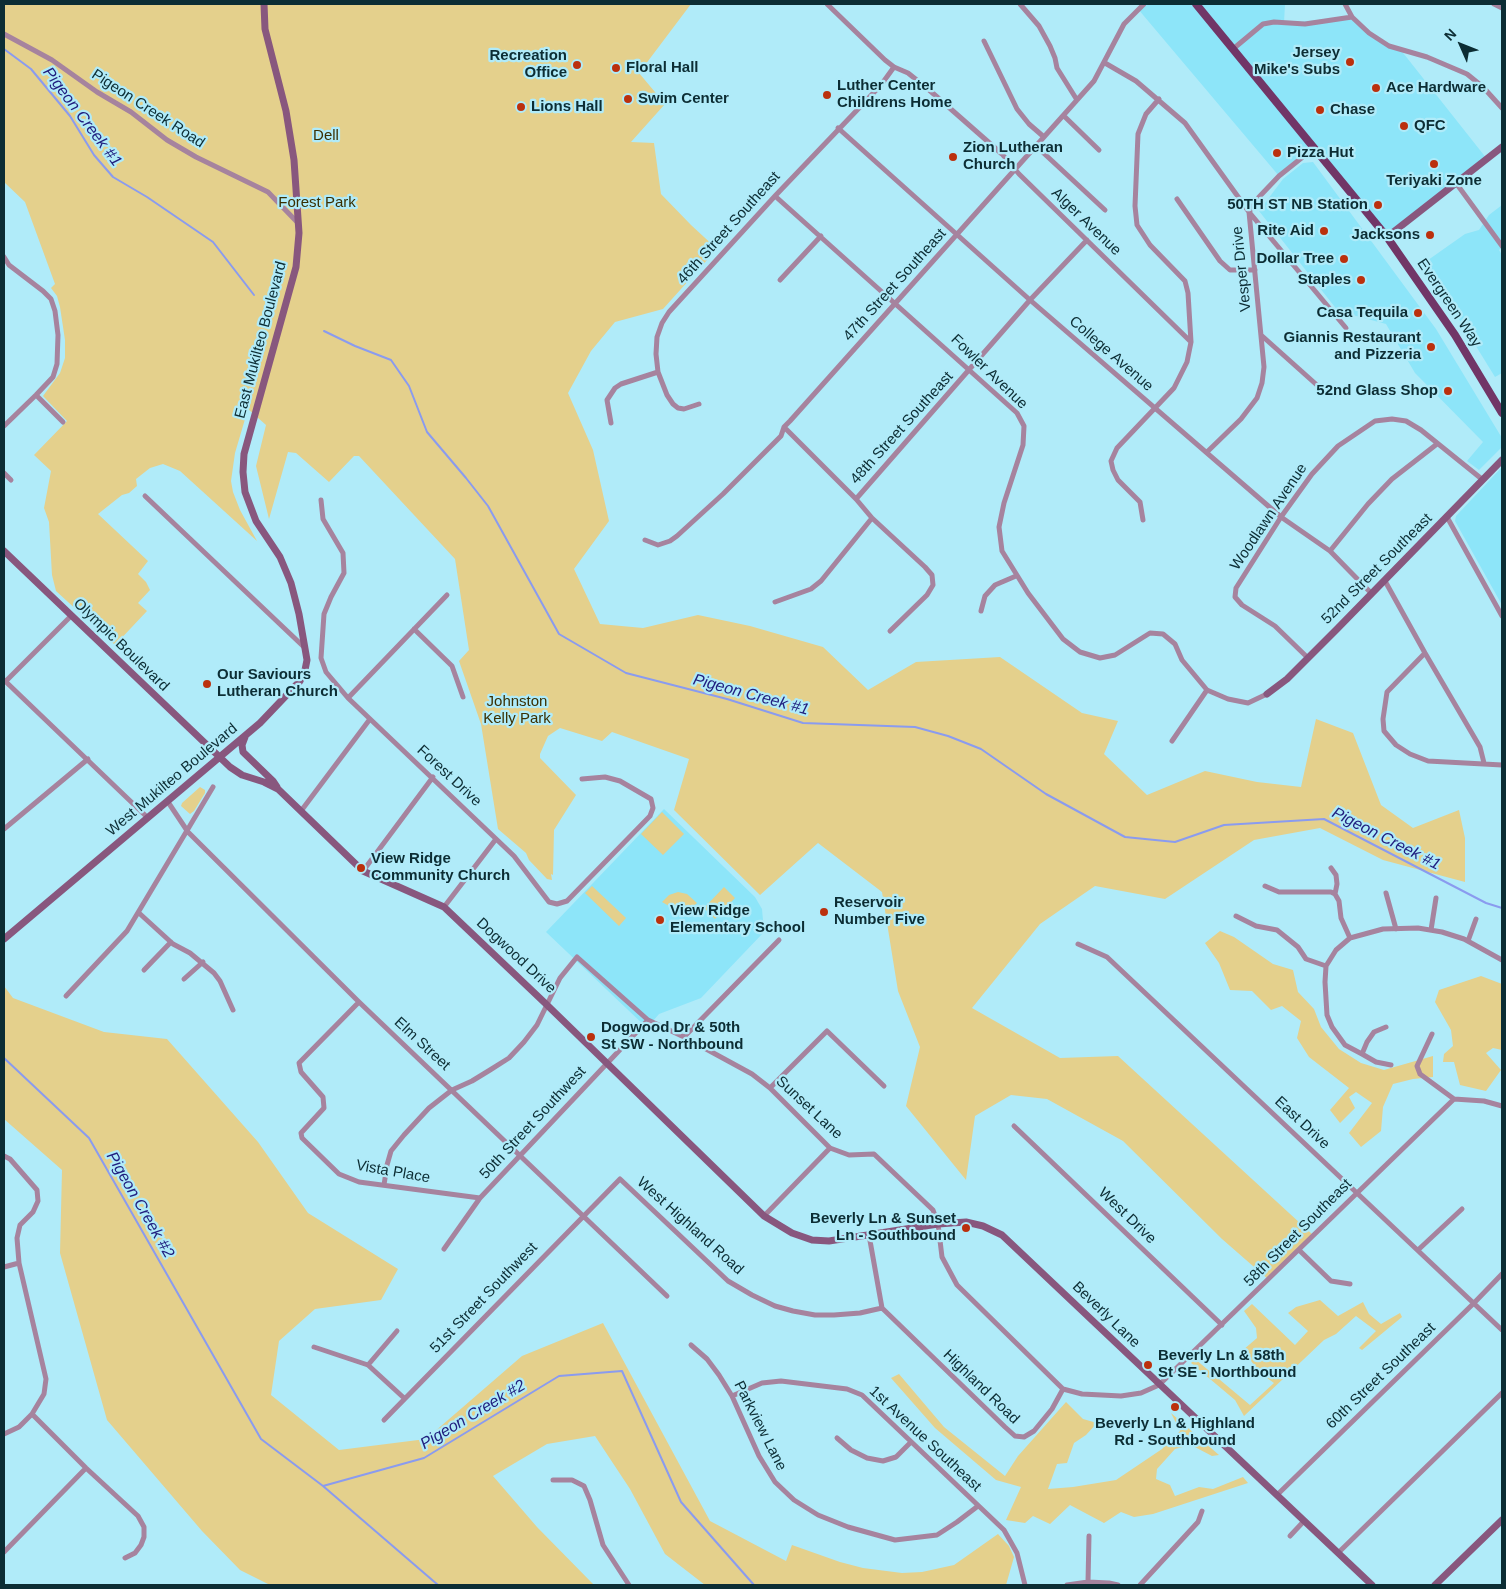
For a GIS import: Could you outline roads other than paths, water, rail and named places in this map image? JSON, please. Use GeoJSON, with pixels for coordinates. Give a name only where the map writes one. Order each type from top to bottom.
{"type":"FeatureCollection","features":[{"type":"Feature","properties":{"kind":"main road","name":"Evergreen Way"},"geometry":{"type":"LineString","coordinates":[[1196,4],[1387,237],[1455,334],[1502,413]]}},
{"type":"Feature","properties":{"kind":"street","name":"East Mukilteo Boulevard"},"geometry":{"type":"LineString","coordinates":[[264,4],[266,29],[286,111],[300,224],[296,268],[244,454],[243,472],[245,492],[256,521],[280,557],[291,583],[299,614]]}},
{"type":"Feature","properties":{"kind":"street","name":"Alger Avenue"},"geometry":{"type":"LineString","coordinates":[[827,4],[885,60],[894,67],[901,68],[928,89],[1002,154],[1190,342]]}},
{"type":"Feature","properties":{"kind":"street"},"geometry":{"type":"LineString","coordinates":[[1020,4],[1039,26],[1053,52],[1057,68],[1077,100]]}},
{"type":"Feature","properties":{"kind":"street","name":"47th Street Southeast"},"geometry":{"type":"LineString","coordinates":[[645,540],[658,545],[670,541],[677,536],[723,494],[781,436],[784,427],[1094,81],[1124,24],[1144,4]]}},
{"type":"Feature","properties":{"kind":"street"},"geometry":{"type":"LineString","coordinates":[[1345,4],[1352,17],[1369,33],[1389,46],[1428,57],[1467,74],[1483,87],[1502,108]]}},
{"type":"Feature","properties":{"kind":"street"},"geometry":{"type":"LineString","coordinates":[[1494,4],[1502,8]]}},
{"type":"Feature","properties":{"kind":"street"},"geometry":{"type":"LineString","coordinates":[[1233,48],[1263,24],[1274,22],[1305,24],[1352,17]]}},
{"type":"Feature","properties":{"kind":"street","name":"Pigeon Creek Road"},"geometry":{"type":"LineString","coordinates":[[4,34],[52,60],[97,92],[131,112],[167,140],[268,192],[300,224]]}},
{"type":"Feature","properties":{"kind":"street"},"geometry":{"type":"LineString","coordinates":[[984,41],[1017,109],[1044,137]]}},
{"type":"Feature","properties":{"kind":"street","name":"Vesper Drive"},"geometry":{"type":"LineString","coordinates":[[1105,62],[1136,80],[1159,98],[1185,123],[1249,212],[1264,366],[1262,383],[1257,398],[1241,419],[1207,452]]}},
{"type":"Feature","properties":{"kind":"street","name":"46th Street Southeast"},"geometry":{"type":"LineString","coordinates":[[699,404],[684,409],[678,408],[672,404],[667,396],[658,372],[656,354],[657,337],[665,317],[838,128],[881,85],[894,67]]}},
{"type":"Feature","properties":{"kind":"street"},"geometry":{"type":"LineString","coordinates":[[1143,520],[1140,502],[1118,480],[1111,461],[1117,448],[1174,388],[1187,362],[1190,342],[1188,292],[1185,281],[1150,245],[1137,225],[1135,206],[1138,134],[1146,114],[1159,98]]}},
{"type":"Feature","properties":{"kind":"street"},"geometry":{"type":"LineString","coordinates":[[1064,116],[1099,150]]}},
{"type":"Feature","properties":{"kind":"street","name":"College Avenue"},"geometry":{"type":"LineString","coordinates":[[838,128],[1030,300],[1280,517],[1330,551],[1372,594]]}},
{"type":"Feature","properties":{"kind":"street"},"geometry":{"type":"LineString","coordinates":[[1313,145],[1304,156],[1279,176],[1259,197],[1249,212],[1346,328]]}},
{"type":"Feature","properties":{"kind":"street"},"geometry":{"type":"LineString","coordinates":[[1036,146],[1104,210]]}},
{"type":"Feature","properties":{"kind":"street"},"geometry":{"type":"LineString","coordinates":[[1387,237],[1502,147]]}},
{"type":"Feature","properties":{"kind":"street"},"geometry":{"type":"LineString","coordinates":[[1456,183],[1502,246]]}},
{"type":"Feature","properties":{"kind":"street","name":"Fowler Avenue"},"geometry":{"type":"LineString","coordinates":[[775,196],[1017,413],[1024,426],[1023,445],[1004,503],[999,527],[1002,551],[1016,576],[1063,639],[1080,652],[1100,658],[1115,655],[1150,633],[1163,634],[1175,644],[1182,660],[1207,690],[1228,699],[1248,703],[1267,694]]}},
{"type":"Feature","properties":{"kind":"street"},"geometry":{"type":"LineString","coordinates":[[1176,199],[1220,261],[1230,270],[1255,270]]}},
{"type":"Feature","properties":{"kind":"street"},"geometry":{"type":"LineString","coordinates":[[780,280],[821,236]]}},
{"type":"Feature","properties":{"kind":"street","name":"48th Street Southeast"},"geometry":{"type":"LineString","coordinates":[[856,498],[1030,300],[1087,240]]}},
{"type":"Feature","properties":{"kind":"street"},"geometry":{"type":"LineString","coordinates":[[4,257],[9,265],[43,291],[51,300],[55,312],[58,335],[57,364],[53,376],[4,426]]}},
{"type":"Feature","properties":{"kind":"street"},"geometry":{"type":"LineString","coordinates":[[1261,335],[1318,386]]}},
{"type":"Feature","properties":{"kind":"street"},"geometry":{"type":"LineString","coordinates":[[611,423],[607,400],[615,388],[621,384],[658,372]]}},
{"type":"Feature","properties":{"kind":"street"},"geometry":{"type":"LineString","coordinates":[[36,395],[63,422]]}},
{"type":"Feature","properties":{"kind":"street","name":"Woodlawn Avenue"},"geometry":{"type":"LineString","coordinates":[[1308,658],[1275,626],[1242,605],[1236,597],[1236,588],[1280,517],[1312,474],[1338,446],[1375,421],[1392,419],[1406,421],[1483,480]]}},
{"type":"Feature","properties":{"kind":"street"},"geometry":{"type":"LineString","coordinates":[[784,427],[856,498],[872,518],[926,567],[932,576],[933,585],[927,595],[890,631]]}},
{"type":"Feature","properties":{"kind":"street"},"geometry":{"type":"LineString","coordinates":[[1330,551],[1368,504],[1386,486],[1438,444]]}},
{"type":"Feature","properties":{"kind":"street","name":"52nd Street Southeast"},"geometry":{"type":"LineString","coordinates":[[1267,694],[1287,679],[1502,460]]}},
{"type":"Feature","properties":{"kind":"street"},"geometry":{"type":"LineString","coordinates":[[4,473],[11,480]]}},
{"type":"Feature","properties":{"kind":"street"},"geometry":{"type":"LineString","coordinates":[[145,496],[305,648]]}},
{"type":"Feature","properties":{"kind":"street","name":"Forest Drive"},"geometry":{"type":"LineString","coordinates":[[321,500],[323,519],[343,553],[344,573],[324,614],[321,658],[326,672],[348,698],[514,856],[549,902],[557,904],[567,901],[650,816],[653,808],[651,799],[620,781],[605,777],[582,779]]}},
{"type":"Feature","properties":{"kind":"street"},"geometry":{"type":"LineString","coordinates":[[1447,517],[1502,616]]}},
{"type":"Feature","properties":{"kind":"street"},"geometry":{"type":"LineString","coordinates":[[775,602],[811,589],[821,581],[872,518]]}},
{"type":"Feature","properties":{"kind":"street","name":"Olympic Boulevard"},"geometry":{"type":"LineString","coordinates":[[4,551],[220,758]]}},
{"type":"Feature","properties":{"kind":"street"},"geometry":{"type":"LineString","coordinates":[[981,612],[986,596],[995,585],[1016,576]]}},
{"type":"Feature","properties":{"kind":"street"},"geometry":{"type":"LineString","coordinates":[[1385,581],[1480,747],[1484,763]]}},
{"type":"Feature","properties":{"kind":"street"},"geometry":{"type":"LineString","coordinates":[[348,698],[447,595]]}},
{"type":"Feature","properties":{"kind":"street","name":"West Mukilteo Boulevard"},"geometry":{"type":"LineString","coordinates":[[4,939],[220,758],[300,681],[307,660],[299,614]]}},
{"type":"Feature","properties":{"kind":"street"},"geometry":{"type":"LineString","coordinates":[[71,616],[4,681],[148,818]]}},
{"type":"Feature","properties":{"kind":"street"},"geometry":{"type":"LineString","coordinates":[[414,629],[452,666],[464,698]]}},
{"type":"Feature","properties":{"kind":"street"},"geometry":{"type":"LineString","coordinates":[[1425,653],[1387,692],[1383,719],[1384,731],[1396,745],[1410,754],[1428,761],[1502,765]]}},
{"type":"Feature","properties":{"kind":"street"},"geometry":{"type":"LineString","coordinates":[[1172,741],[1207,690]]}},
{"type":"Feature","properties":{"kind":"street"},"geometry":{"type":"LineString","coordinates":[[301,811],[370,719]]}},
{"type":"Feature","properties":{"kind":"street"},"geometry":{"type":"LineString","coordinates":[[246,735],[242,745],[243,752],[273,780],[278,789]]}},
{"type":"Feature","properties":{"kind":"street","name":"Dogwood Drive"},"geometry":{"type":"LineString","coordinates":[[220,758],[242,775],[268,783],[278,789],[363,871],[444,907],[764,1216]]}},
{"type":"Feature","properties":{"kind":"street"},"geometry":{"type":"LineString","coordinates":[[4,829],[88,759]]}},
{"type":"Feature","properties":{"kind":"street"},"geometry":{"type":"LineString","coordinates":[[363,871],[433,777]]}},
{"type":"Feature","properties":{"kind":"street"},"geometry":{"type":"LineString","coordinates":[[66,996],[127,931],[188,832],[213,787]]}},
{"type":"Feature","properties":{"kind":"street","name":"Elm Street"},"geometry":{"type":"LineString","coordinates":[[168,802],[188,832],[359,1002],[667,1296]]}},
{"type":"Feature","properties":{"kind":"street"},"geometry":{"type":"LineString","coordinates":[[444,907],[496,838]]}},
{"type":"Feature","properties":{"kind":"street"},"geometry":{"type":"LineString","coordinates":[[1331,868],[1336,875],[1335,894]]}},
{"type":"Feature","properties":{"kind":"street"},"geometry":{"type":"LineString","coordinates":[[1265,886],[1279,892],[1330,892],[1335,894],[1339,901],[1341,918],[1350,938]]}},
{"type":"Feature","properties":{"kind":"street"},"geometry":{"type":"LineString","coordinates":[[1386,893],[1396,929]]}},
{"type":"Feature","properties":{"kind":"street"},"geometry":{"type":"LineString","coordinates":[[1431,930],[1436,898]]}},
{"type":"Feature","properties":{"kind":"street"},"geometry":{"type":"LineString","coordinates":[[139,913],[170,942],[203,962],[220,981],[233,1010]]}},
{"type":"Feature","properties":{"kind":"street"},"geometry":{"type":"LineString","coordinates":[[1236,916],[1256,926],[1277,930],[1298,947],[1306,959],[1326,966]]}},
{"type":"Feature","properties":{"kind":"street"},"geometry":{"type":"LineString","coordinates":[[1468,941],[1476,919]]}},
{"type":"Feature","properties":{"kind":"street"},"geometry":{"type":"LineString","coordinates":[[1391,1065],[1376,1062],[1345,1045],[1332,1027],[1326,1014],[1325,982],[1326,966],[1336,950],[1350,938],[1384,929],[1418,928],[1442,932],[1468,941],[1502,960]]}},
{"type":"Feature","properties":{"kind":"street"},"geometry":{"type":"LineString","coordinates":[[684,1037],[779,940]]}},
{"type":"Feature","properties":{"kind":"street"},"geometry":{"type":"LineString","coordinates":[[144,970],[170,942]]}},
{"type":"Feature","properties":{"kind":"street","name":"East Drive"},"geometry":{"type":"LineString","coordinates":[[1078,944],[1107,957],[1502,1330]]}},
{"type":"Feature","properties":{"kind":"street","name":"Sunset Lane"},"geometry":{"type":"LineString","coordinates":[[546,1004],[560,978],[577,957],[648,1020],[684,1037],[752,1074],[770,1088],[830,1148],[849,1156],[874,1154],[933,1210],[938,1224],[942,1257],[957,1285],[1063,1389]]}},
{"type":"Feature","properties":{"kind":"street"},"geometry":{"type":"LineString","coordinates":[[184,979],[203,962]]}},
{"type":"Feature","properties":{"kind":"street","name":"Vista Place"},"geometry":{"type":"LineString","coordinates":[[359,1002],[299,1063],[301,1072],[323,1097],[324,1108],[301,1133],[302,1138],[339,1174],[359,1182],[480,1198]]}},
{"type":"Feature","properties":{"kind":"street"},"geometry":{"type":"LineString","coordinates":[[384,1185],[391,1151],[429,1108],[452,1090],[472,1081],[509,1058],[537,1024],[546,1004]]}},
{"type":"Feature","properties":{"kind":"street","name":"50th Street Southwest"},"geometry":{"type":"LineString","coordinates":[[444,1249],[480,1198],[648,1020]]}},
{"type":"Feature","properties":{"kind":"street"},"geometry":{"type":"LineString","coordinates":[[1362,1054],[1374,1032],[1386,1027]]}},
{"type":"Feature","properties":{"kind":"street"},"geometry":{"type":"LineString","coordinates":[[770,1088],[827,1031],[884,1086]]}},
{"type":"Feature","properties":{"kind":"street"},"geometry":{"type":"LineString","coordinates":[[1432,1034],[1417,1066],[1420,1074],[1454,1099],[1484,1101],[1502,1106]]}},
{"type":"Feature","properties":{"kind":"street","name":"58th Street Southeast"},"geometry":{"type":"LineString","coordinates":[[1159,1385],[1454,1099]]}},
{"type":"Feature","properties":{"kind":"street","name":"West Drive"},"geometry":{"type":"LineString","coordinates":[[1014,1126],[1222,1325]]}},
{"type":"Feature","properties":{"kind":"street"},"geometry":{"type":"LineString","coordinates":[[764,1216],[830,1148]]}},
{"type":"Feature","properties":{"kind":"street"},"geometry":{"type":"LineString","coordinates":[[4,1156],[10,1159],[37,1190],[38,1201],[32,1212],[20,1224],[18,1263],[46,1378],[44,1394],[32,1414],[18,1426],[4,1434]]}},
{"type":"Feature","properties":{"kind":"street","name":"West Highland Road"},"geometry":{"type":"LineString","coordinates":[[603,1195],[620,1179],[728,1282],[774,1306],[793,1312],[824,1315],[860,1313],[882,1308]]}},
{"type":"Feature","properties":{"kind":"street","name":"51st Street Southwest"},"geometry":{"type":"LineString","coordinates":[[384,1420],[603,1195]]}},
{"type":"Feature","properties":{"kind":"street"},"geometry":{"type":"LineString","coordinates":[[1418,1250],[1462,1209]]}},
{"type":"Feature","properties":{"kind":"street","name":"Beverly Lane"},"geometry":{"type":"LineString","coordinates":[[764,1216],[792,1233],[812,1240],[828,1241],[938,1224],[966,1222],[982,1226],[1002,1235],[1372,1585]]}},
{"type":"Feature","properties":{"kind":"street"},"geometry":{"type":"LineString","coordinates":[[869,1236],[882,1308]]}},
{"type":"Feature","properties":{"kind":"street"},"geometry":{"type":"LineString","coordinates":[[1298,1250],[1331,1281],[1350,1284]]}},
{"type":"Feature","properties":{"kind":"street"},"geometry":{"type":"LineString","coordinates":[[4,1267],[18,1263]]}},
{"type":"Feature","properties":{"kind":"street","name":"60th Street Southeast"},"geometry":{"type":"LineString","coordinates":[[1277,1495],[1502,1274]]}},
{"type":"Feature","properties":{"kind":"street","name":"Highland Road"},"geometry":{"type":"LineString","coordinates":[[882,1308],[1015,1436],[1024,1437],[1034,1431],[1052,1409],[1063,1389]]}},
{"type":"Feature","properties":{"kind":"street"},"geometry":{"type":"LineString","coordinates":[[368,1364],[397,1331]]}},
{"type":"Feature","properties":{"kind":"street","name":"Parkview Lane"},"geometry":{"type":"LineString","coordinates":[[691,1345],[707,1359],[720,1375],[732,1396],[759,1456],[775,1482],[794,1500],[818,1515],[848,1527],[895,1540],[937,1535],[978,1506]]}},
{"type":"Feature","properties":{"kind":"street"},"geometry":{"type":"LineString","coordinates":[[314,1347],[368,1364],[404,1398]]}},
{"type":"Feature","properties":{"kind":"street","name":"1st Avenue Southeast"},"geometry":{"type":"LineString","coordinates":[[732,1396],[762,1383],[781,1381],[847,1389],[862,1395],[1004,1530],[1017,1553],[1025,1585]]}},
{"type":"Feature","properties":{"kind":"street"},"geometry":{"type":"LineString","coordinates":[[1063,1389],[1082,1394],[1121,1396],[1141,1393],[1159,1385]]}},
{"type":"Feature","properties":{"kind":"street"},"geometry":{"type":"LineString","coordinates":[[1338,1553],[1502,1393]]}},
{"type":"Feature","properties":{"kind":"street"},"geometry":{"type":"LineString","coordinates":[[32,1414],[138,1516],[144,1528],[144,1537],[135,1553],[126,1558]]}},
{"type":"Feature","properties":{"kind":"street"},"geometry":{"type":"LineString","coordinates":[[837,1438],[851,1450],[867,1458],[883,1461],[896,1457],[911,1442]]}},
{"type":"Feature","properties":{"kind":"street"},"geometry":{"type":"LineString","coordinates":[[4,1552],[86,1468]]}},
{"type":"Feature","properties":{"kind":"street"},"geometry":{"type":"LineString","coordinates":[[553,1480],[572,1480],[584,1486],[603,1545],[628,1585]]}},
{"type":"Feature","properties":{"kind":"street"},"geometry":{"type":"LineString","coordinates":[[1140,1585],[1198,1522],[1202,1510]]}},
{"type":"Feature","properties":{"kind":"street"},"geometry":{"type":"LineString","coordinates":[[1435,1585],[1502,1520]]}},
{"type":"Feature","properties":{"kind":"street"},"geometry":{"type":"LineString","coordinates":[[1290,1536],[1304,1521]]}},
{"type":"Feature","properties":{"kind":"street"},"geometry":{"type":"LineString","coordinates":[[1088,1582],[1089,1536]]}},
{"type":"Feature","properties":{"kind":"street"},"geometry":{"type":"LineString","coordinates":[[1067,1585],[1088,1582],[1118,1585]]}},
{"type":"Feature","properties":{"kind":"waterway","name":"Pigeon Creek #1"},"geometry":{"type":"LineString","coordinates":[[4,49],[31,69],[70,116],[94,155],[113,177],[147,197],[213,242],[254,295]]}},
{"type":"Feature","properties":{"kind":"waterway","name":"Pigeon Creek #1"},"geometry":{"type":"LineString","coordinates":[[324,331],[391,360],[409,386],[427,432],[488,506],[559,634],[626,673],[727,699],[803,723],[915,727],[948,736],[981,749],[1046,794],[1125,837],[1175,842],[1224,825],[1324,819],[1486,903],[1502,908]]}},
{"type":"Feature","properties":{"kind":"waterway","name":"Pigeon Creek #2"},"geometry":{"type":"LineString","coordinates":[[4,1058],[89,1138],[261,1439],[323,1486],[438,1585]]}},
{"type":"Feature","properties":{"kind":"waterway","name":"Pigeon Creek #2"},"geometry":{"type":"LineString","coordinates":[[323,1486],[424,1458],[559,1376],[622,1371],[681,1502],[754,1585]]}},
{"type":"Feature","properties":{"kind":"place","name":"Jersey Mike's Subs"},"geometry":{"type":"Point","coordinates":[1350,62]}},
{"type":"Feature","properties":{"kind":"place","name":"Recreation Office"},"geometry":{"type":"Point","coordinates":[577,65]}},
{"type":"Feature","properties":{"kind":"place","name":"Floral Hall"},"geometry":{"type":"Point","coordinates":[616,68]}},
{"type":"Feature","properties":{"kind":"place","name":"Ace Hardware"},"geometry":{"type":"Point","coordinates":[1376,88]}},
{"type":"Feature","properties":{"kind":"place","name":"Luther Center Childrens Home"},"geometry":{"type":"Point","coordinates":[827,95]}},
{"type":"Feature","properties":{"kind":"place","name":"Swim Center"},"geometry":{"type":"Point","coordinates":[628,99]}},
{"type":"Feature","properties":{"kind":"place","name":"Lions Hall"},"geometry":{"type":"Point","coordinates":[521,107]}},
{"type":"Feature","properties":{"kind":"place","name":"Chase"},"geometry":{"type":"Point","coordinates":[1320,110]}},
{"type":"Feature","properties":{"kind":"place","name":"QFC"},"geometry":{"type":"Point","coordinates":[1404,126]}},
{"type":"Feature","properties":{"kind":"place","name":"Pizza Hut"},"geometry":{"type":"Point","coordinates":[1277,153]}},
{"type":"Feature","properties":{"kind":"place","name":"Zion Lutheran Church"},"geometry":{"type":"Point","coordinates":[953,157]}},
{"type":"Feature","properties":{"kind":"place","name":"Teriyaki Zone"},"geometry":{"type":"Point","coordinates":[1434,164]}},
{"type":"Feature","properties":{"kind":"place","name":"50TH ST NB Station"},"geometry":{"type":"Point","coordinates":[1378,205]}},
{"type":"Feature","properties":{"kind":"place","name":"Rite Aid"},"geometry":{"type":"Point","coordinates":[1324,231]}},
{"type":"Feature","properties":{"kind":"place","name":"Jacksons"},"geometry":{"type":"Point","coordinates":[1430,235]}},
{"type":"Feature","properties":{"kind":"place","name":"Dollar Tree"},"geometry":{"type":"Point","coordinates":[1344,259]}},
{"type":"Feature","properties":{"kind":"place","name":"Staples"},"geometry":{"type":"Point","coordinates":[1361,280]}},
{"type":"Feature","properties":{"kind":"place","name":"Casa Tequila"},"geometry":{"type":"Point","coordinates":[1418,313]}},
{"type":"Feature","properties":{"kind":"place","name":"Giannis Restaurant and Pizzeria"},"geometry":{"type":"Point","coordinates":[1431,347]}},
{"type":"Feature","properties":{"kind":"place","name":"52nd Glass Shop"},"geometry":{"type":"Point","coordinates":[1448,391]}},
{"type":"Feature","properties":{"kind":"place","name":"Our Saviours Lutheran Church"},"geometry":{"type":"Point","coordinates":[207,684]}},
{"type":"Feature","properties":{"kind":"place","name":"View Ridge Community Church"},"geometry":{"type":"Point","coordinates":[361,868]}},
{"type":"Feature","properties":{"kind":"place","name":"Reservoir Number Five"},"geometry":{"type":"Point","coordinates":[824,912]}},
{"type":"Feature","properties":{"kind":"place","name":"View Ridge Elementary School"},"geometry":{"type":"Point","coordinates":[660,920]}},
{"type":"Feature","properties":{"kind":"place","name":"Dogwood Dr & 50th St SW - Northbound"},"geometry":{"type":"Point","coordinates":[591,1037]}},
{"type":"Feature","properties":{"kind":"place","name":"Beverly Ln & Sunset Ln - Southbound"},"geometry":{"type":"Point","coordinates":[966,1228]}},
{"type":"Feature","properties":{"kind":"place","name":"Beverly Ln & 58th St SE - Northbound"},"geometry":{"type":"Point","coordinates":[1148,1365]}},
{"type":"Feature","properties":{"kind":"place","name":"Beverly Ln & Highland Rd - Southbound"},"geometry":{"type":"Point","coordinates":[1175,1407]}},
{"type":"Feature","properties":{"kind":"park label","name":"Dell"},"geometry":{"type":"Point","coordinates":[326,136]}},
{"type":"Feature","properties":{"kind":"park label","name":"Forest Park"},"geometry":{"type":"Point","coordinates":[317,203]}},
{"type":"Feature","properties":{"kind":"park label","name":"Johnston Kelly Park"},"geometry":{"type":"Point","coordinates":[517,710]}}]}
